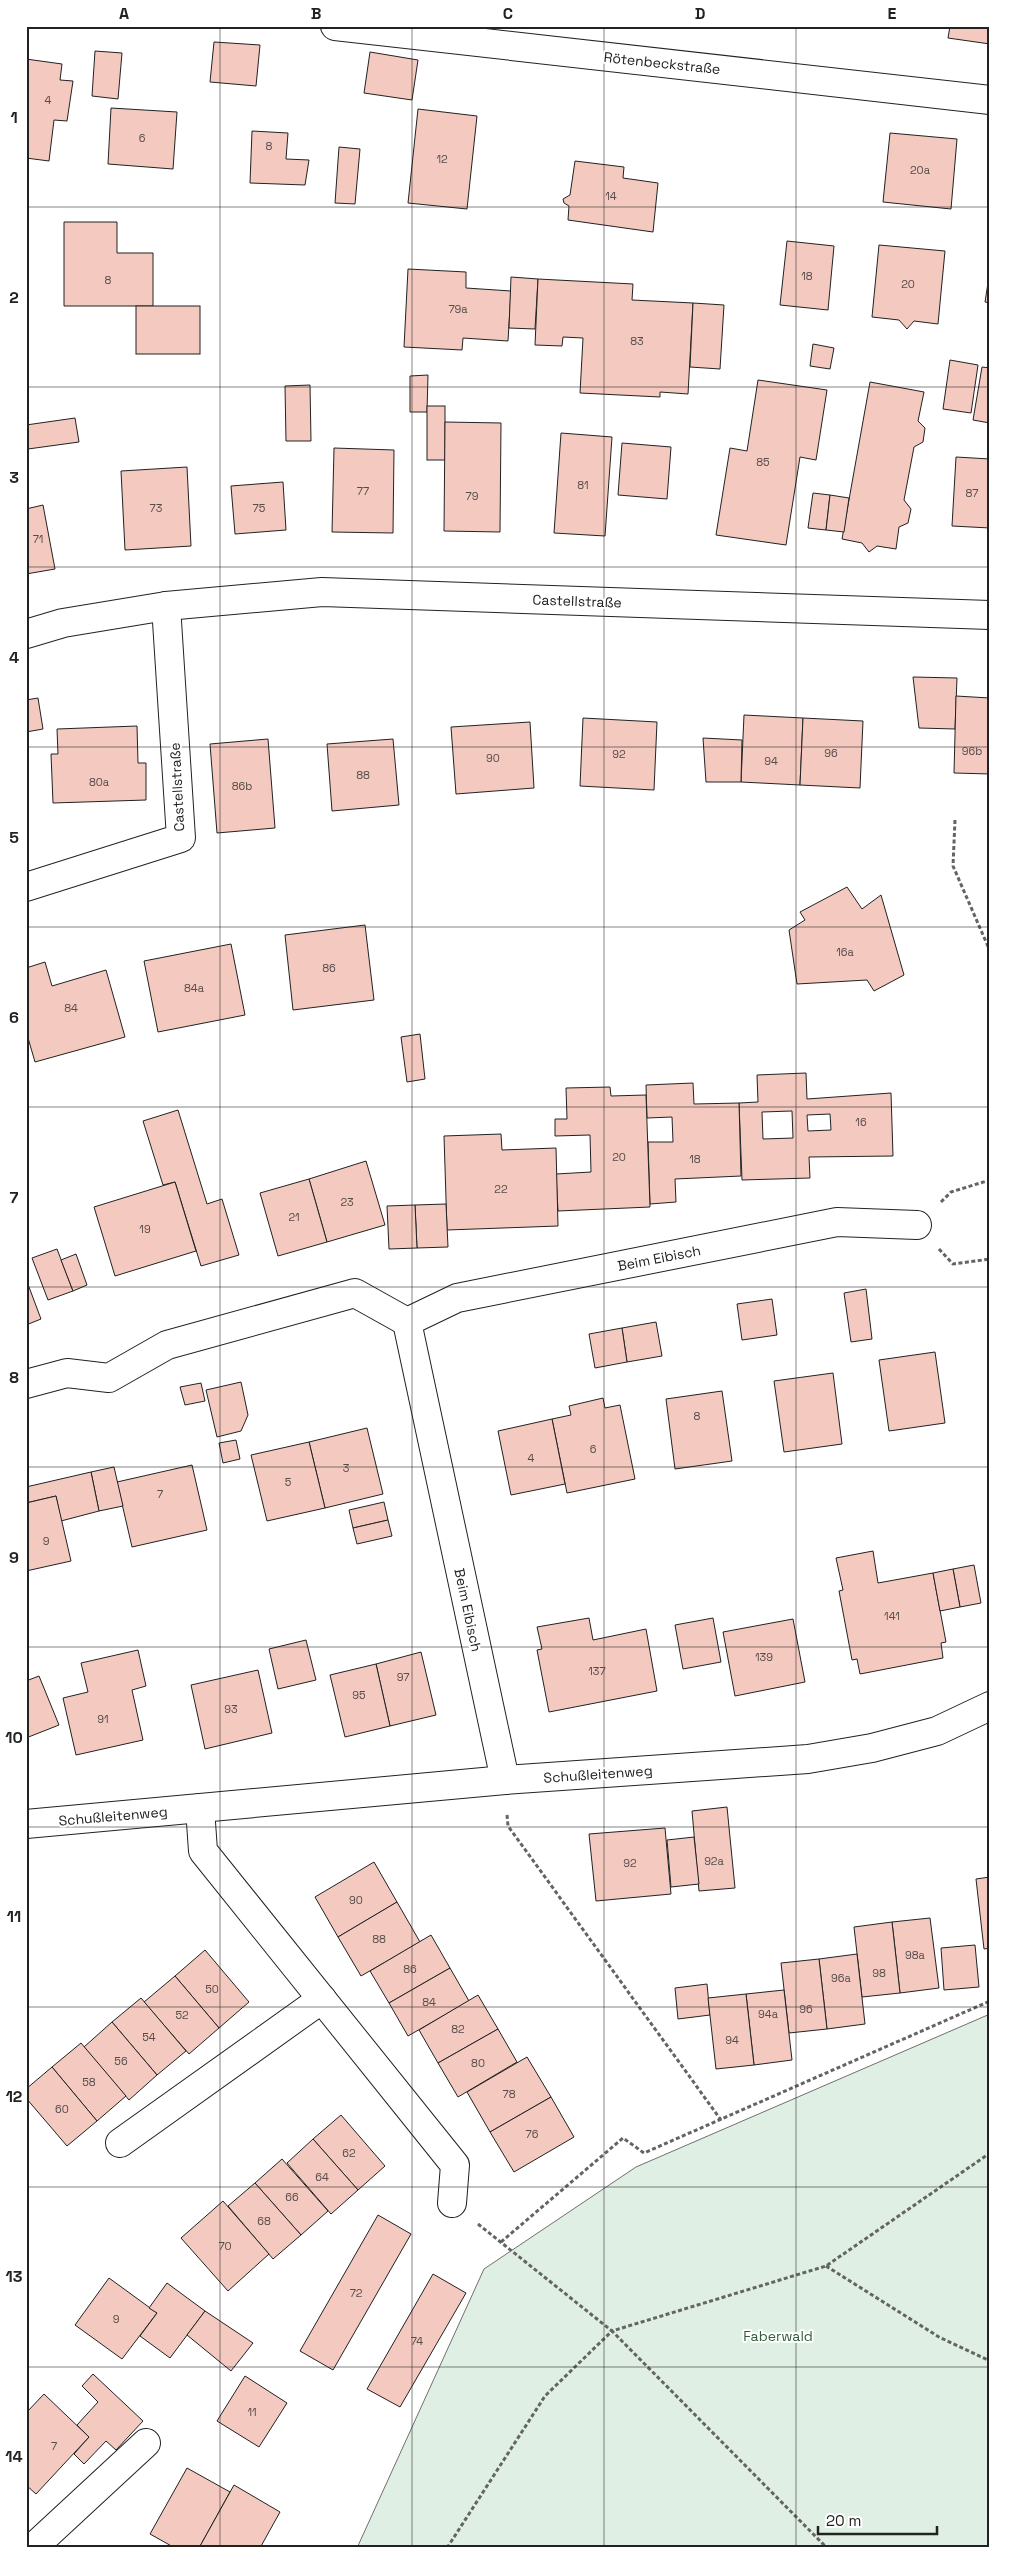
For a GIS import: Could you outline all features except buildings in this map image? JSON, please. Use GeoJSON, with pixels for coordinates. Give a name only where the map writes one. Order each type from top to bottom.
{"type":"FeatureCollection","features":[{"type":"Feature","properties":{"kind":"street","name":"Rötenbeckstraße"},"geometry":{"type":"LineString","coordinates":[[335,26],[990,100]]}},
{"type":"Feature","properties":{"kind":"street","name":"Castellstraße"},"geometry":{"type":"LineString","coordinates":[[26,634],[63,623],[166,606],[322,592],[990,615]]}},
{"type":"Feature","properties":{"kind":"street","name":"Castellstraße"},"geometry":{"type":"LineString","coordinates":[[26,887],[181,838],[166,606]]}},
{"type":"Feature","properties":{"kind":"street","name":"Beim Eibisch"},"geometry":{"type":"LineString","coordinates":[[505,1780],[407,1322],[457,1298],[836,1222],[917,1225]]}},
{"type":"Feature","properties":{"kind":"street"},"geometry":{"type":"LineString","coordinates":[[26,1384],[67,1372],[109,1378],[167,1345],[355,1293],[407,1322]]}},
{"type":"Feature","properties":{"kind":"street","name":"Schußleitenweg"},"geometry":{"type":"LineString","coordinates":[[26,1824],[505,1780],[808,1759],[872,1748],[937,1731],[990,1706]]}},
{"type":"Feature","properties":{"kind":"street"},"geometry":{"type":"LineString","coordinates":[[200,1808],[203,1851],[455,2165],[452,2203]]}},
{"type":"Feature","properties":{"kind":"street"},"geometry":{"type":"LineString","coordinates":[[120,2143],[322,1999]]}},
{"type":"Feature","properties":{"kind":"street"},"geometry":{"type":"LineString","coordinates":[[36,2541],[146,2442]]}},
{"type":"Feature","properties":{"kind":"path"},"geometry":{"type":"LineString","coordinates":[[955,820],[953,866],[990,952]]}},
{"type":"Feature","properties":{"kind":"path"},"geometry":{"type":"LineString","coordinates":[[990,1180],[951,1192],[917,1225],[953,1264],[990,1259]]}},
{"type":"Feature","properties":{"kind":"path"},"geometry":{"type":"LineString","coordinates":[[505,1780],[508,1826],[720,2120]]}},
{"type":"Feature","properties":{"kind":"path"},"geometry":{"type":"LineString","coordinates":[[501,2242],[623,2138],[644,2153],[990,2001]]}},
{"type":"Feature","properties":{"kind":"path"},"geometry":{"type":"LineString","coordinates":[[447,2548],[545,2396],[612,2331],[826,2266],[990,2153]]}},
{"type":"Feature","properties":{"kind":"path"},"geometry":{"type":"LineString","coordinates":[[452,2203],[612,2331],[827,2548]]}},
{"type":"Feature","properties":{"kind":"path"},"geometry":{"type":"LineString","coordinates":[[826,2266],[939,2337],[990,2361]]}},
{"type":"Feature","properties":{"kind":"green space","name":"Faberwald"},"geometry":{"type":"Polygon","coordinates":[[[990,2014],[990,2548],[357,2548],[484,2269],[636,2167],[990,2014]]]}}]}
